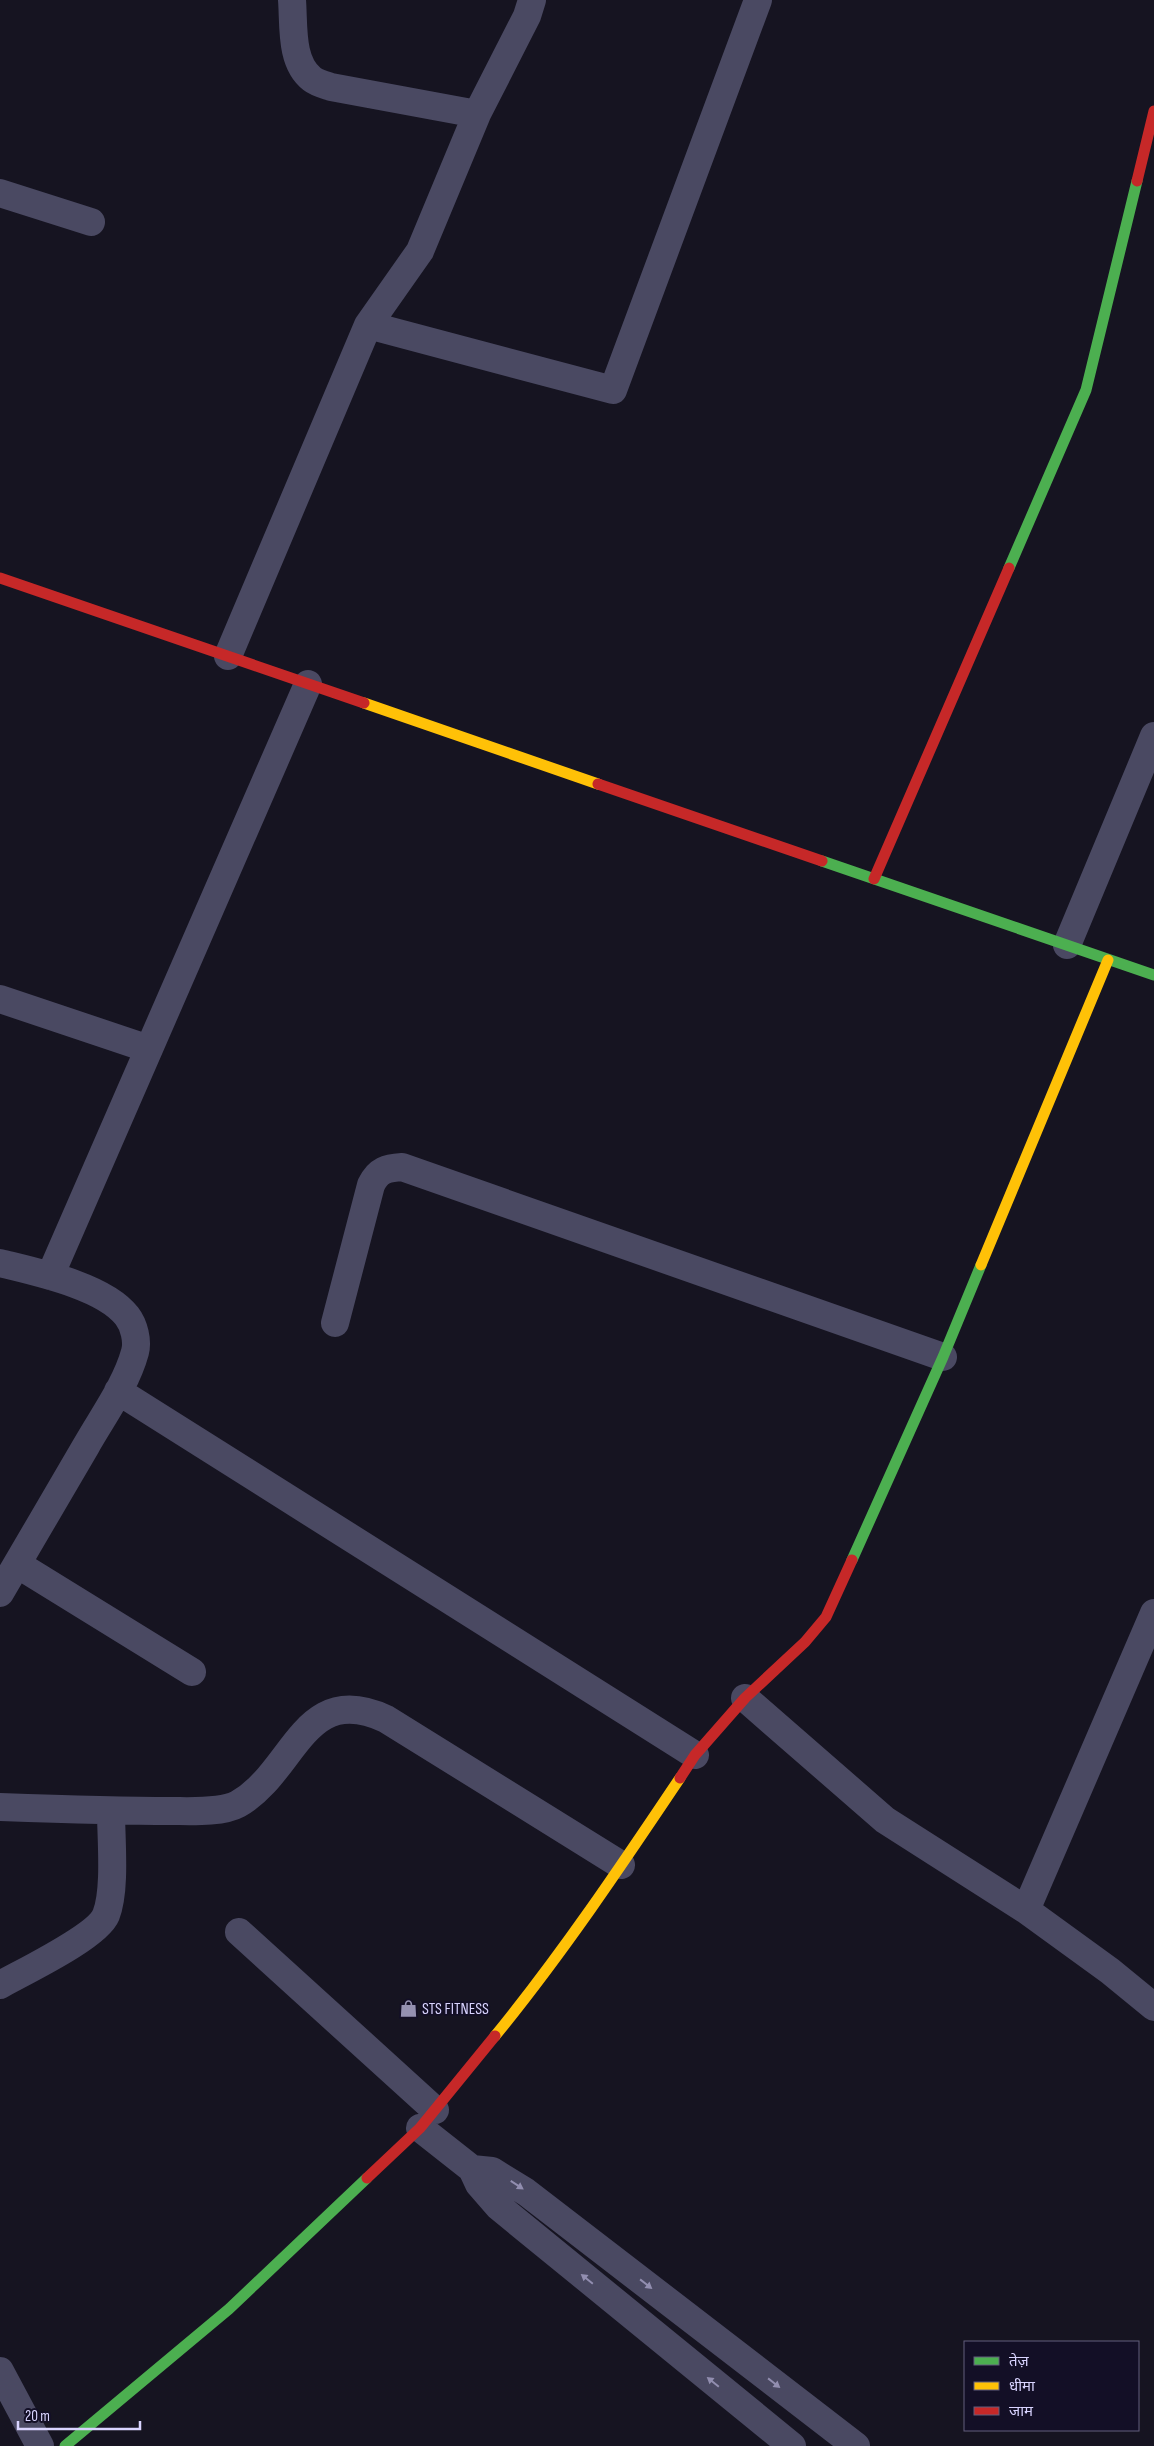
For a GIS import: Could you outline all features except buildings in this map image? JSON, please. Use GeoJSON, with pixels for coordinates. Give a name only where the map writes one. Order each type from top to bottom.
{"type":"FeatureCollection","features":[{"type":"Feature","properties":{"kind":"street"},"geometry":{"type":"LineString","coordinates":[[292,0],[295,45],[300,64],[313,80],[331,87],[477,114]]}},
{"type":"Feature","properties":{"kind":"street"},"geometry":{"type":"LineString","coordinates":[[228,656],[368,325],[420,251],[477,114],[526,16],[532,0]]}},
{"type":"Feature","properties":{"kind":"street"},"geometry":{"type":"LineString","coordinates":[[368,325],[613,390],[758,0]]}},
{"type":"Feature","properties":{"kind":"street"},"geometry":{"type":"LineString","coordinates":[[874,879],[1086,390],[1154,111]]}},
{"type":"Feature","properties":{"kind":"street"},"geometry":{"type":"LineString","coordinates":[[0,193],[91,222]]}},
{"type":"Feature","properties":{"kind":"street"},"geometry":{"type":"LineString","coordinates":[[0,578],[1154,975]]}},
{"type":"Feature","properties":{"kind":"street"},"geometry":{"type":"LineString","coordinates":[[50,1276],[308,684]]}},
{"type":"Feature","properties":{"kind":"street"},"geometry":{"type":"LineString","coordinates":[[1067,945],[1154,736]]}},
{"type":"Feature","properties":{"kind":"street"},"geometry":{"type":"LineString","coordinates":[[65,2446],[230,2309],[428,2119],[529,1995],[621,1865],[695,1755],[745,1698],[805,1642],[826,1617],[943,1357],[1108,960]]}},
{"type":"Feature","properties":{"kind":"street"},"geometry":{"type":"LineString","coordinates":[[0,999],[149,1049]]}},
{"type":"Feature","properties":{"kind":"street"},"geometry":{"type":"LineString","coordinates":[[335,1323],[371,1185],[375,1176],[387,1168],[402,1168],[943,1357]]}},
{"type":"Feature","properties":{"kind":"street"},"geometry":{"type":"LineString","coordinates":[[0,1263],[50,1276],[100,1295],[128,1317],[135,1333],[135,1351],[118,1392],[0,1592]]}},
{"type":"Feature","properties":{"kind":"street"},"geometry":{"type":"LineString","coordinates":[[118,1392],[695,1755]]}},
{"type":"Feature","properties":{"kind":"street"},"geometry":{"type":"LineString","coordinates":[[17,1564],[192,1672]]}},
{"type":"Feature","properties":{"kind":"street"},"geometry":{"type":"LineString","coordinates":[[1026,1910],[1154,1613]]}},
{"type":"Feature","properties":{"kind":"street"},"geometry":{"type":"LineString","coordinates":[[745,1698],[885,1820],[1026,1910],[1110,1970],[1154,2007]]}},
{"type":"Feature","properties":{"kind":"street"},"geometry":{"type":"LineString","coordinates":[[0,1807],[111,1811],[204,1811],[237,1805],[259,1789],[303,1734],[320,1717],[341,1708],[367,1710],[386,1719],[621,1865]]}},
{"type":"Feature","properties":{"kind":"street"},"geometry":{"type":"LineString","coordinates":[[0,1985],[87,1935],[105,1916],[110,1896],[111,1811]]}},
{"type":"Feature","properties":{"kind":"street"},"geometry":{"type":"LineString","coordinates":[[239,1932],[428,2119],[472,2169],[479,2184],[499,2207],[792,2446]]}},
{"type":"Feature","properties":{"kind":"street"},"geometry":{"type":"LineString","coordinates":[[472,2169],[492,2172],[526,2192],[856,2446]]}},
{"type":"Feature","properties":{"kind":"street"},"geometry":{"type":"LineString","coordinates":[[0,2371],[40,2446]]}},
{"type":"Feature","properties":{"kind":"traffic: fast"},"geometry":{"type":"LineString","coordinates":[[1009,568],[1086,390],[1137,181]]}},
{"type":"Feature","properties":{"kind":"traffic: fast"},"geometry":{"type":"LineString","coordinates":[[822,861],[1154,975]]}},
{"type":"Feature","properties":{"kind":"traffic: fast"},"geometry":{"type":"LineString","coordinates":[[852,1560],[943,1357],[981,1265]]}},
{"type":"Feature","properties":{"kind":"traffic: fast"},"geometry":{"type":"LineString","coordinates":[[65,2446],[229,2309],[367,2178]]}},
{"type":"Feature","properties":{"kind":"traffic: slow"},"geometry":{"type":"LineString","coordinates":[[364,703],[598,784]]}},
{"type":"Feature","properties":{"kind":"traffic: slow"},"geometry":{"type":"LineString","coordinates":[[981,1265],[1108,960]]}},
{"type":"Feature","properties":{"kind":"traffic: slow"},"geometry":{"type":"LineString","coordinates":[[495,2036],[567,1942],[680,1778]]}},
{"type":"Feature","properties":{"kind":"traffic: jam"},"geometry":{"type":"LineString","coordinates":[[1137,181],[1154,111]]}},
{"type":"Feature","properties":{"kind":"traffic: jam"},"geometry":{"type":"LineString","coordinates":[[874,879],[1009,568]]}},
{"type":"Feature","properties":{"kind":"traffic: jam"},"geometry":{"type":"LineString","coordinates":[[0,578],[364,703]]}},
{"type":"Feature","properties":{"kind":"traffic: jam"},"geometry":{"type":"LineString","coordinates":[[598,784],[822,861]]}},
{"type":"Feature","properties":{"kind":"traffic: jam"},"geometry":{"type":"LineString","coordinates":[[680,1778],[695,1755],[745,1698],[805,1642],[826,1617],[852,1560]]}},
{"type":"Feature","properties":{"kind":"traffic: jam"},"geometry":{"type":"LineString","coordinates":[[367,2178],[420,2128],[495,2036]]}},
{"type":"Feature","properties":{"kind":"place","name":"STS FITNESS"},"geometry":{"type":"Point","coordinates":[408,2008]}}]}
